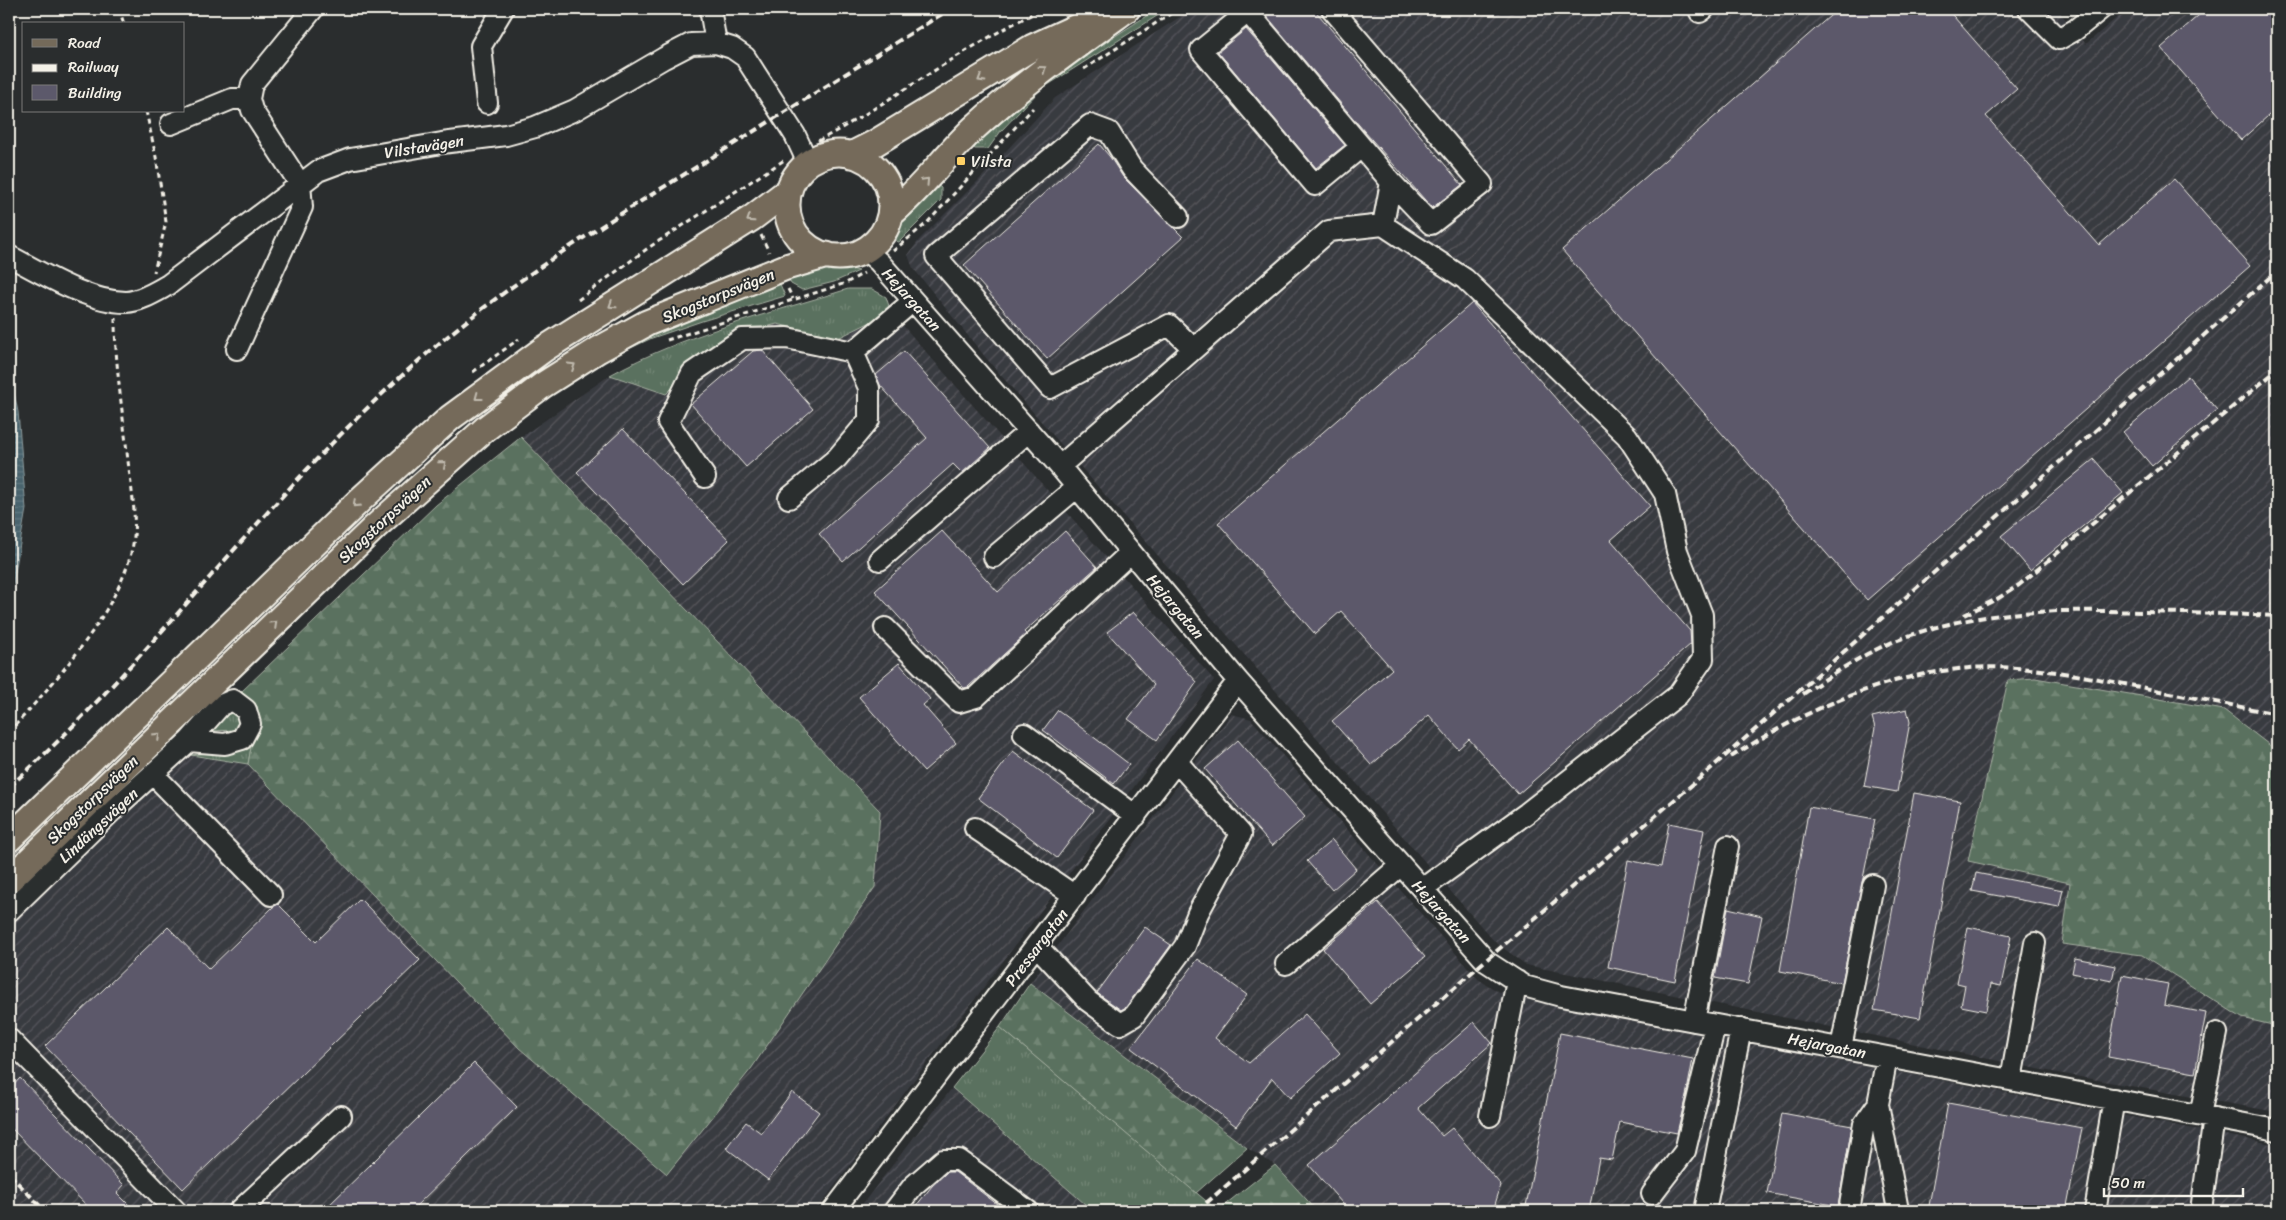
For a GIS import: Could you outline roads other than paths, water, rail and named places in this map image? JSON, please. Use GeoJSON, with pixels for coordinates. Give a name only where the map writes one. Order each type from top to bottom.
{"type":"FeatureCollection","features":[{"type":"Feature","properties":{"kind":"main road"},"geometry":{"type":"LineString","coordinates":[[851,154],[866,161],[882,176],[890,194],[890,214],[872,256],[827,255],[810,248],[796,235],[787,210],[790,190],[805,157],[851,154],[875,143],[1033,47],[1117,9]]}},
{"type":"Feature","properties":{"kind":"main road"},"geometry":{"type":"LineString","coordinates":[[890,214],[908,200],[972,131],[1024,83],[1127,9]]}},
{"type":"Feature","properties":{"kind":"main road","name":"Skogstorpsvägen"},"geometry":{"type":"LineString","coordinates":[[9,839],[360,500],[450,418],[544,349],[752,218],[790,190]]}},
{"type":"Feature","properties":{"kind":"main road","name":"Skogstorpsvägen"},"geometry":{"type":"LineString","coordinates":[[9,880],[375,527],[485,429],[543,385],[598,350],[647,323],[778,270],[827,255]]}},
{"type":"Feature","properties":{"kind":"street"},"geometry":{"type":"LineString","coordinates":[[237,349],[302,207],[300,184],[252,110],[249,99],[252,84],[312,9]]}},
{"type":"Feature","properties":{"kind":"street"},"geometry":{"type":"LineString","coordinates":[[487,103],[481,46],[503,9]]}},
{"type":"Feature","properties":{"kind":"street"},"geometry":{"type":"LineString","coordinates":[[710,9],[716,43]]}},
{"type":"Feature","properties":{"kind":"street"},"geometry":{"type":"LineString","coordinates":[[1332,9],[1482,184],[1432,224],[1391,182],[1361,147],[1251,10],[1201,50],[1315,185],[1361,147]]}},
{"type":"Feature","properties":{"kind":"street"},"geometry":{"type":"LineString","coordinates":[[2029,9],[2059,39],[2075,30],[2100,9]]}},
{"type":"Feature","properties":{"kind":"street","name":"Vilstavägen"},"geometry":{"type":"LineString","coordinates":[[9,256],[94,296],[126,302],[147,297],[168,285],[318,171],[350,159],[442,143],[506,135],[535,127],[575,110],[691,44],[716,43],[732,48],[745,57],[795,135],[805,157]]}},
{"type":"Feature","properties":{"kind":"street"},"geometry":{"type":"LineString","coordinates":[[171,124],[232,99],[249,99]]}},
{"type":"Feature","properties":{"kind":"street"},"geometry":{"type":"LineString","coordinates":[[1178,217],[1132,168],[1109,132],[1090,125],[936,256],[1050,388],[1169,325],[1194,349]]}},
{"type":"Feature","properties":{"kind":"street"},"geometry":{"type":"LineString","coordinates":[[1383,225],[1391,182]]}},
{"type":"Feature","properties":{"kind":"street"},"geometry":{"type":"LineString","coordinates":[[1060,466],[1329,231],[1383,225],[1466,279],[1627,436],[1665,494],[1677,551],[1702,616],[1703,659],[1678,694],[1527,813],[1422,889]]}},
{"type":"Feature","properties":{"kind":"street","name":"Hejargatan"},"geometry":{"type":"LineString","coordinates":[[872,256],[1060,466],[1238,681],[1487,962],[1524,986],[1561,996],[2277,1130]]}},
{"type":"Feature","properties":{"kind":"street"},"geometry":{"type":"LineString","coordinates":[[853,352],[913,301]]}},
{"type":"Feature","properties":{"kind":"street"},"geometry":{"type":"LineString","coordinates":[[705,477],[668,422],[692,373],[742,339],[787,338],[853,352]]}},
{"type":"Feature","properties":{"kind":"street"},"geometry":{"type":"LineString","coordinates":[[789,498],[837,458],[869,420],[869,388],[853,352]]}},
{"type":"Feature","properties":{"kind":"street"},"geometry":{"type":"LineString","coordinates":[[880,560],[1029,431]]}},
{"type":"Feature","properties":{"kind":"street"},"geometry":{"type":"LineString","coordinates":[[994,557],[1077,487]]}},
{"type":"Feature","properties":{"kind":"street"},"geometry":{"type":"LineString","coordinates":[[886,628],[959,702],[976,697],[1131,552]]}},
{"type":"Feature","properties":{"kind":"street","name":"Pressargatan"},"geometry":{"type":"LineString","coordinates":[[841,1209],[1238,681]]}},
{"type":"Feature","properties":{"kind":"street"},"geometry":{"type":"LineString","coordinates":[[1024,734],[1136,816]]}},
{"type":"Feature","properties":{"kind":"street","name":"Lindängsvägen"},"geometry":{"type":"LineString","coordinates":[[9,911],[189,741]]}},
{"type":"Feature","properties":{"kind":"street"},"geometry":{"type":"LineString","coordinates":[[1037,946],[1088,1001],[1120,1024],[1134,1016],[1185,946],[1198,913],[1242,834],[1176,762]]}},
{"type":"Feature","properties":{"kind":"street"},"geometry":{"type":"LineString","coordinates":[[153,774],[270,895]]}},
{"type":"Feature","properties":{"kind":"street"},"geometry":{"type":"LineString","coordinates":[[975,828],[1075,896]]}},
{"type":"Feature","properties":{"kind":"street"},"geometry":{"type":"LineString","coordinates":[[1694,1021],[1728,846]]}},
{"type":"Feature","properties":{"kind":"street"},"geometry":{"type":"LineString","coordinates":[[1286,964],[1401,865]]}},
{"type":"Feature","properties":{"kind":"street"},"geometry":{"type":"LineString","coordinates":[[1841,1048],[1873,885]]}},
{"type":"Feature","properties":{"kind":"street"},"geometry":{"type":"LineString","coordinates":[[2011,1080],[2035,943]]}},
{"type":"Feature","properties":{"kind":"street"},"geometry":{"type":"LineString","coordinates":[[1490,1116],[1517,981]]}},
{"type":"Feature","properties":{"kind":"street"},"geometry":{"type":"LineString","coordinates":[[1652,1194],[1685,1151],[1716,1024]]}},
{"type":"Feature","properties":{"kind":"street"},"geometry":{"type":"LineString","coordinates":[[1706,1211],[1741,1030]]}},
{"type":"Feature","properties":{"kind":"street"},"geometry":{"type":"LineString","coordinates":[[2201,1210],[2207,1116],[2216,1033]]}},
{"type":"Feature","properties":{"kind":"street"},"geometry":{"type":"LineString","coordinates":[[9,1039],[176,1211]]}},
{"type":"Feature","properties":{"kind":"street"},"geometry":{"type":"LineString","coordinates":[[1887,1057],[1878,1104],[1898,1210]]}},
{"type":"Feature","properties":{"kind":"street"},"geometry":{"type":"LineString","coordinates":[[2095,1211],[2114,1099]]}},
{"type":"Feature","properties":{"kind":"street"},"geometry":{"type":"LineString","coordinates":[[1849,1211],[1864,1124],[1878,1104]]}},
{"type":"Feature","properties":{"kind":"street"},"geometry":{"type":"LineString","coordinates":[[239,1211],[342,1116]]}},
{"type":"Feature","properties":{"kind":"street"},"geometry":{"type":"LineString","coordinates":[[894,1211],[913,1186],[942,1160],[959,1160],[1028,1211]]}},
{"type":"Feature","properties":{"kind":"water"},"geometry":{"type":"Polygon","coordinates":[[[9,368],[18,412],[26,509],[9,607],[9,368]]]}},
{"type":"Feature","properties":{"kind":"railway"},"geometry":{"type":"LineString","coordinates":[[9,787],[62,737],[113,684],[310,466],[361,414],[448,336],[517,283],[588,235],[950,9]]}},
{"type":"Feature","properties":{"kind":"railway"},"geometry":{"type":"LineString","coordinates":[[1197,1211],[1486,960],[1700,778],[2277,271]]}},
{"type":"Feature","properties":{"kind":"railway"},"geometry":{"type":"LineString","coordinates":[[1964,615],[1997,599],[2019,585],[2277,370]]}},
{"type":"Feature","properties":{"kind":"railway"},"geometry":{"type":"LineString","coordinates":[[1803,694],[1855,661],[1888,644],[1919,632],[1981,618],[2012,614],[2076,611],[2277,616]]}},
{"type":"Feature","properties":{"kind":"railway"},"geometry":{"type":"LineString","coordinates":[[1731,757],[1758,740],[1816,710],[1845,698],[1906,678],[1970,668],[2013,668],[2055,672],[2277,714]]}},
{"type":"Feature","properties":{"kind":"railway"},"geometry":{"type":"LineString","coordinates":[[9,1174],[45,1211]]}},
{"type":"Feature","properties":{"kind":"place","name":"Vilsta"},"geometry":{"type":"Point","coordinates":[961,161]}}]}
